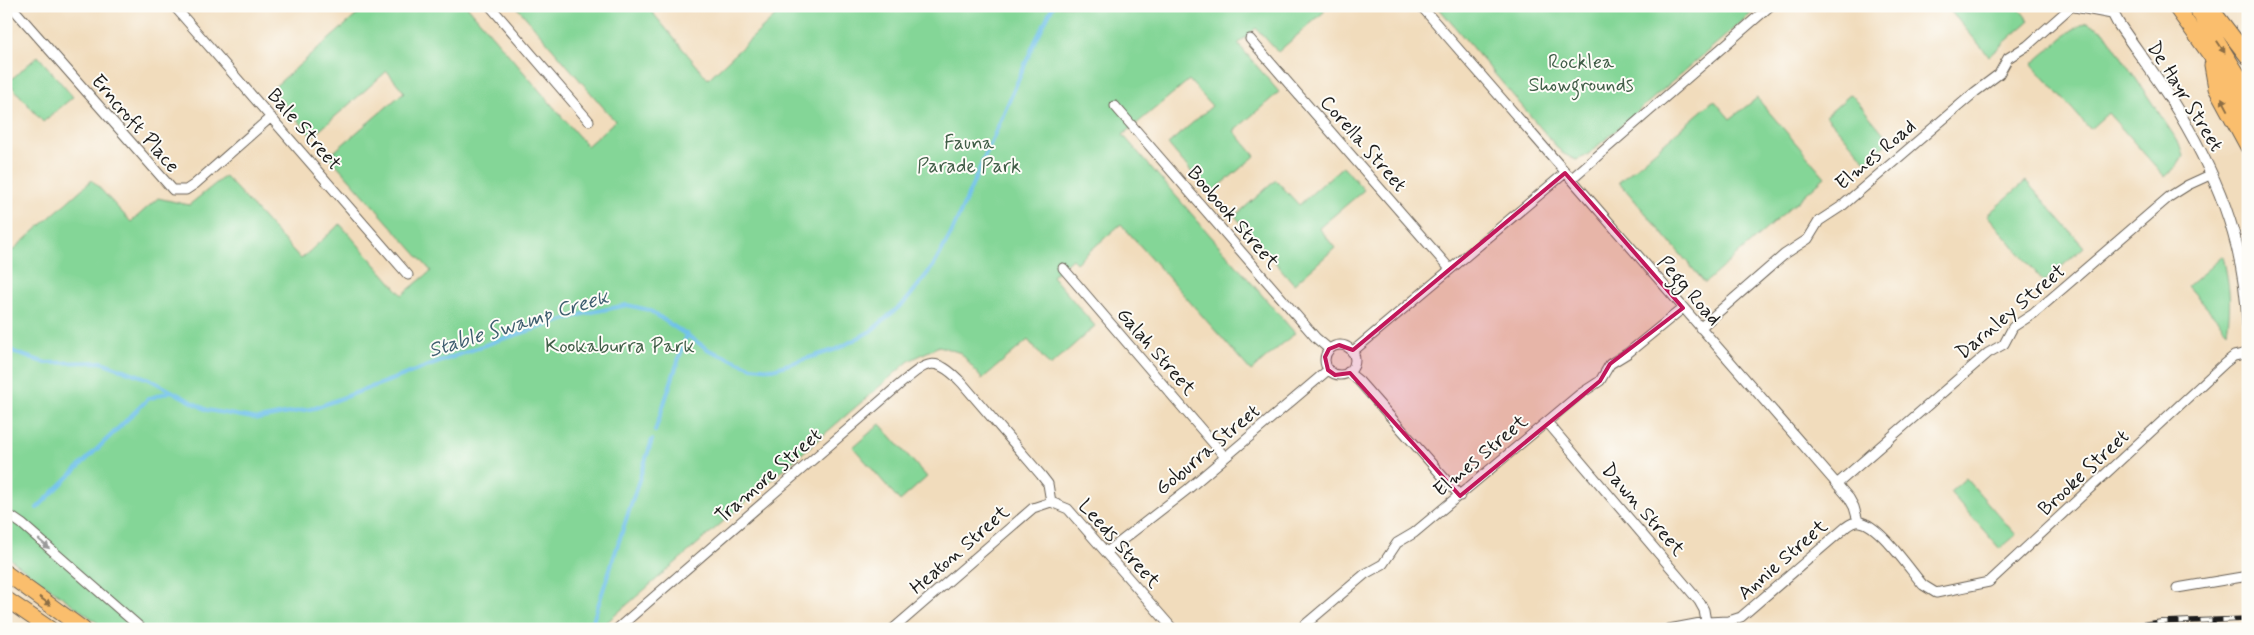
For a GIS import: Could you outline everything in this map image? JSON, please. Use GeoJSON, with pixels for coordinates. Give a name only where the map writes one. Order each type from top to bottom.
{"type":"FeatureCollection","features":[{"type":"Feature","properties":{"kind":"highway"},"geometry":{"type":"LineString","coordinates":[[2175,6],[2211,56],[2248,119]]}},
{"type":"Feature","properties":{"kind":"highway"},"geometry":{"type":"LineString","coordinates":[[2195,6],[2248,90]]}},
{"type":"Feature","properties":{"kind":"highway"},"geometry":{"type":"LineString","coordinates":[[2209,6],[2248,57]]}},
{"type":"Feature","properties":{"kind":"highway"},"geometry":{"type":"LineString","coordinates":[[2211,56],[2216,88],[2248,147]]}},
{"type":"Feature","properties":{"kind":"highway"},"geometry":{"type":"LineString","coordinates":[[6,573],[83,629]]}},
{"type":"Feature","properties":{"kind":"highway"},"geometry":{"type":"LineString","coordinates":[[6,599],[50,629]]}},
{"type":"Feature","properties":{"kind":"street","name":"Erncroft Place"},"geometry":{"type":"LineString","coordinates":[[10,6],[173,190],[186,190],[195,184],[271,117]]}},
{"type":"Feature","properties":{"kind":"street","name":"Bale Street"},"geometry":{"type":"LineString","coordinates":[[174,6],[408,275]]}},
{"type":"Feature","properties":{"kind":"street"},"geometry":{"type":"LineString","coordinates":[[490,6],[589,121]]}},
{"type":"Feature","properties":{"kind":"street","name":"Pegg Road"},"geometry":{"type":"LineString","coordinates":[[1421,6],[1837,484],[1853,503],[1858,521]]}},
{"type":"Feature","properties":{"kind":"street"},"geometry":{"type":"LineString","coordinates":[[1352,352],[1450,270],[1568,176],[1770,6]]}},
{"type":"Feature","properties":{"kind":"street"},"geometry":{"type":"LineString","coordinates":[[2074,6],[2111,10]]}},
{"type":"Feature","properties":{"kind":"street","name":"Elmes Road"},"geometry":{"type":"LineString","coordinates":[[1700,328],[1786,254],[1808,239],[1819,221],[1842,206],[1997,75],[2008,58],[2027,46],[2074,6]]}},
{"type":"Feature","properties":{"kind":"street","name":"De Hayr Street"},"geometry":{"type":"LineString","coordinates":[[2111,10],[2169,97],[2212,174],[2238,245],[2245,282],[2248,325]]}},
{"type":"Feature","properties":{"kind":"street","name":"Corella Street"},"geometry":{"type":"LineString","coordinates":[[1250,39],[1450,270]]}},
{"type":"Feature","properties":{"kind":"street","name":"Boobook Street"},"geometry":{"type":"LineString","coordinates":[[1114,106],[1316,338],[1330,349]]}},
{"type":"Feature","properties":{"kind":"street","name":"Darnley Street"},"geometry":{"type":"LineString","coordinates":[[1837,484],[1980,360],[2004,344],[2015,325],[2033,314],[2169,197],[2188,185],[2212,174]]}},
{"type":"Feature","properties":{"kind":"street","name":"Galah Street"},"geometry":{"type":"LineString","coordinates":[[1063,268],[1225,457]]}},
{"type":"Feature","properties":{"kind":"street","name":"Elmes Street"},"geometry":{"type":"LineString","coordinates":[[1300,629],[1365,574],[1383,564],[1397,543],[1414,534],[1580,394],[1600,381],[1610,364],[1683,308]]}},
{"type":"Feature","properties":{"kind":"street"},"geometry":{"type":"LineString","coordinates":[[1334,346],[1344,346],[1352,352],[1355,360],[1348,372],[1340,375],[1328,370],[1325,357],[1330,349],[1334,346]]}},
{"type":"Feature","properties":{"kind":"street","name":"Brooke Street"},"geometry":{"type":"LineString","coordinates":[[1858,521],[1866,523],[1876,530],[1923,585],[1931,591],[1940,593],[1989,582],[2225,363],[2234,356],[2248,353]]}},
{"type":"Feature","properties":{"kind":"street","name":"Tramore Street"},"geometry":{"type":"LineString","coordinates":[[617,629],[916,371],[925,366],[936,364],[948,369]]}},
{"type":"Feature","properties":{"kind":"street","name":"Leeds Street"},"geometry":{"type":"LineString","coordinates":[[948,369],[1048,484],[1051,502],[1068,509],[1173,629]]}},
{"type":"Feature","properties":{"kind":"street","name":"Goburra Street"},"geometry":{"type":"LineString","coordinates":[[1107,552],[1145,524],[1328,370]]}},
{"type":"Feature","properties":{"kind":"street"},"geometry":{"type":"LineString","coordinates":[[1348,372],[1366,389],[1460,496]]}},
{"type":"Feature","properties":{"kind":"street","name":"Dawn Street"},"geometry":{"type":"LineString","coordinates":[[1547,422],[1699,600],[1704,610],[1706,622]]}},
{"type":"Feature","properties":{"kind":"street","name":"Heaton Street"},"geometry":{"type":"LineString","coordinates":[[893,629],[1033,508],[1051,502]]}},
{"type":"Feature","properties":{"kind":"street"},"geometry":{"type":"LineString","coordinates":[[7,514],[22,524],[142,629]]}},
{"type":"Feature","properties":{"kind":"street","name":"Annie Street"},"geometry":{"type":"LineString","coordinates":[[1669,629],[1741,618],[1846,527],[1858,521]]}},
{"type":"Feature","properties":{"kind":"street"},"geometry":{"type":"LineString","coordinates":[[2177,588],[2248,576]]}},
{"type":"Feature","properties":{"kind":"highlighted area"},"geometry":{"type":"Polygon","coordinates":[[[1565,173],[1683,308],[1610,364],[1600,381],[1460,496],[1350,373],[1335,375],[1328,370],[1325,357],[1329,349],[1339,345],[1353,350],[1565,173]]]}},
{"type":"Feature","properties":{"kind":"green space","name":"Kookaburra Park"},"geometry":{"type":"Polygon","coordinates":[[[367,6],[467,6],[587,146],[615,121],[516,6],[647,6],[708,79],[786,6],[1320,6],[1325,11],[1278,52],[1256,28],[1238,44],[1279,92],[1234,131],[1255,156],[1210,194],[1168,144],[1212,106],[1189,80],[1123,135],[1295,333],[1251,371],[1121,224],[1076,263],[1072,259],[1052,276],[1095,326],[1050,366],[1028,340],[982,379],[961,353],[939,346],[909,361],[599,629],[106,629],[6,556],[6,256],[92,180],[131,222],[158,198],[189,205],[225,176],[301,259],[340,224],[402,295],[431,271],[329,156],[404,92],[387,71],[312,137],[272,89],[367,6]]]}},
{"type":"Feature","properties":{"kind":"green space","name":"Rocklea Showgrounds"},"geometry":{"type":"Polygon","coordinates":[[[1437,6],[1760,6],[1586,156],[1576,160],[1562,153],[1437,6]]]}},
{"type":"Feature","properties":{"kind":"green space"},"geometry":{"type":"Polygon","coordinates":[[[1946,6],[2017,6],[2029,21],[1989,56],[1946,6]]]}},
{"type":"Feature","properties":{"kind":"green space"},"geometry":{"type":"Polygon","coordinates":[[[2087,22],[2104,31],[2179,143],[2183,155],[2178,165],[2165,177],[2108,113],[2090,129],[2032,64],[2072,30],[2087,22]]]}},
{"type":"Feature","properties":{"kind":"green space"},"geometry":{"type":"Polygon","coordinates":[[[38,56],[73,97],[43,122],[8,82],[38,56]]]}},
{"type":"Feature","properties":{"kind":"green space"},"geometry":{"type":"Polygon","coordinates":[[[1851,94],[1890,141],[1866,161],[1826,116],[1851,94]]]}},
{"type":"Feature","properties":{"kind":"green space"},"geometry":{"type":"Polygon","coordinates":[[[1757,98],[1825,177],[1705,283],[1619,182],[1714,100],[1730,119],[1757,98]]]}},
{"type":"Feature","properties":{"kind":"green space"},"geometry":{"type":"Polygon","coordinates":[[[1343,166],[1364,190],[1319,228],[1335,248],[1294,284],[1235,216],[1276,180],[1299,205],[1343,166]]]}},
{"type":"Feature","properties":{"kind":"green space"},"geometry":{"type":"Polygon","coordinates":[[[2026,181],[2084,247],[2044,282],[1987,215],[2026,181]]]}},
{"type":"Feature","properties":{"kind":"green space"},"geometry":{"type":"Polygon","coordinates":[[[2223,256],[2229,293],[2227,331],[2188,286],[2223,256]]]}},
{"type":"Feature","properties":{"kind":"green space"},"geometry":{"type":"Polygon","coordinates":[[[880,424],[927,477],[900,501],[853,447],[880,424]]]}},
{"type":"Feature","properties":{"kind":"green space"},"geometry":{"type":"Polygon","coordinates":[[[1966,478],[2016,535],[2000,549],[1950,492],[1966,478]]]}},
{"type":"Feature","properties":{"kind":"waterway","name":"Stable Swamp Creek"},"geometry":{"type":"LineString","coordinates":[[6,347],[16,353],[46,363],[101,362],[149,379],[207,410],[258,419],[315,408],[496,341],[583,314],[627,305],[649,310],[709,350],[751,367],[773,369],[837,349],[871,331],[906,301],[934,265],[951,234],[1034,44],[1053,6]]}},
{"type":"Feature","properties":{"kind":"waterway"},"geometry":{"type":"LineString","coordinates":[[655,431],[687,334]]}},
{"type":"Feature","properties":{"kind":"waterway"},"geometry":{"type":"LineString","coordinates":[[37,508],[148,399],[171,391]]}},
{"type":"Feature","properties":{"kind":"waterway"},"geometry":{"type":"LineString","coordinates":[[587,629],[592,624],[652,440]]}},
{"type":"Feature","properties":{"kind":"railway"},"geometry":{"type":"LineString","coordinates":[[2113,629],[2161,622],[2248,619]]}},
{"type":"Feature","properties":{"kind":"park label","name":"Fauna Parade Park"},"geometry":{"type":"Point","coordinates":[969,154]}}]}
